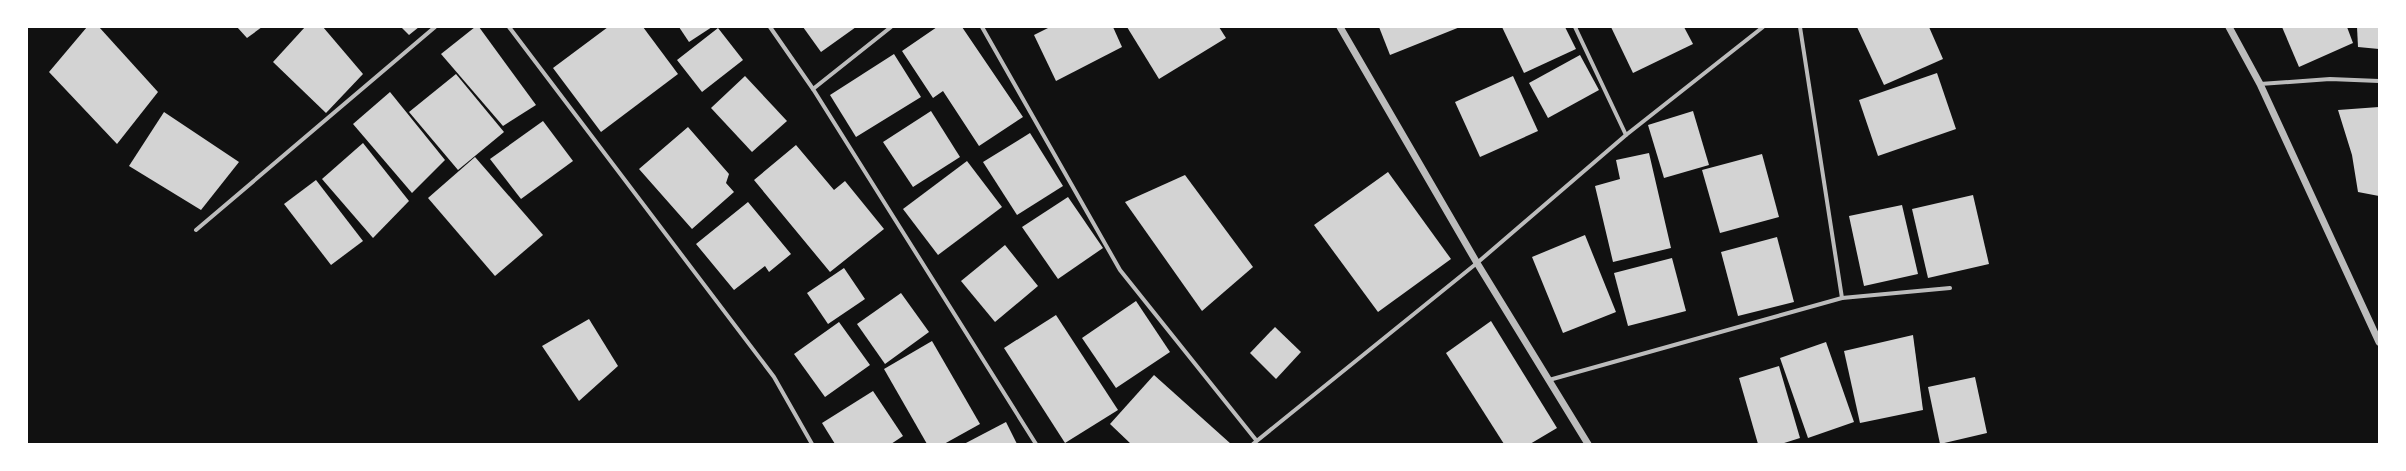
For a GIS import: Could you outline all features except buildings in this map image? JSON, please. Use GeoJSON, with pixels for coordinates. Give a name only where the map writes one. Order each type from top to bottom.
{"type":"FeatureCollection","features":[{"type":"Feature","properties":{"kind":"street"},"geometry":{"type":"LineString","coordinates":[[196,230],[435,27]]}},
{"type":"Feature","properties":{"kind":"street"},"geometry":{"type":"LineString","coordinates":[[509,27],[774,377],[812,444]]}},
{"type":"Feature","properties":{"kind":"street"},"geometry":{"type":"LineString","coordinates":[[770,27],[813,89],[1036,444]]}},
{"type":"Feature","properties":{"kind":"street"},"geometry":{"type":"LineString","coordinates":[[813,89],[891,27]]}},
{"type":"Feature","properties":{"kind":"street"},"geometry":{"type":"LineString","coordinates":[[982,27],[1120,270],[1256,440]]}},
{"type":"Feature","properties":{"kind":"street"},"geometry":{"type":"LineString","coordinates":[[1340,27],[1476,263],[1588,444]]}},
{"type":"Feature","properties":{"kind":"street"},"geometry":{"type":"LineString","coordinates":[[1575,27],[1626,135]]}},
{"type":"Feature","properties":{"kind":"street"},"geometry":{"type":"LineString","coordinates":[[1253,444],[1256,440],[1476,263],[1626,135],[1763,27]]}},
{"type":"Feature","properties":{"kind":"street"},"geometry":{"type":"LineString","coordinates":[[1800,27],[1842,298]]}},
{"type":"Feature","properties":{"kind":"street"},"geometry":{"type":"LineString","coordinates":[[2229,27],[2260,84],[2379,342]]}},
{"type":"Feature","properties":{"kind":"street"},"geometry":{"type":"LineString","coordinates":[[2260,84],[2330,79],[2379,81]]}},
{"type":"Feature","properties":{"kind":"street"},"geometry":{"type":"LineString","coordinates":[[1549,380],[1842,298],[1950,288]]}}]}
